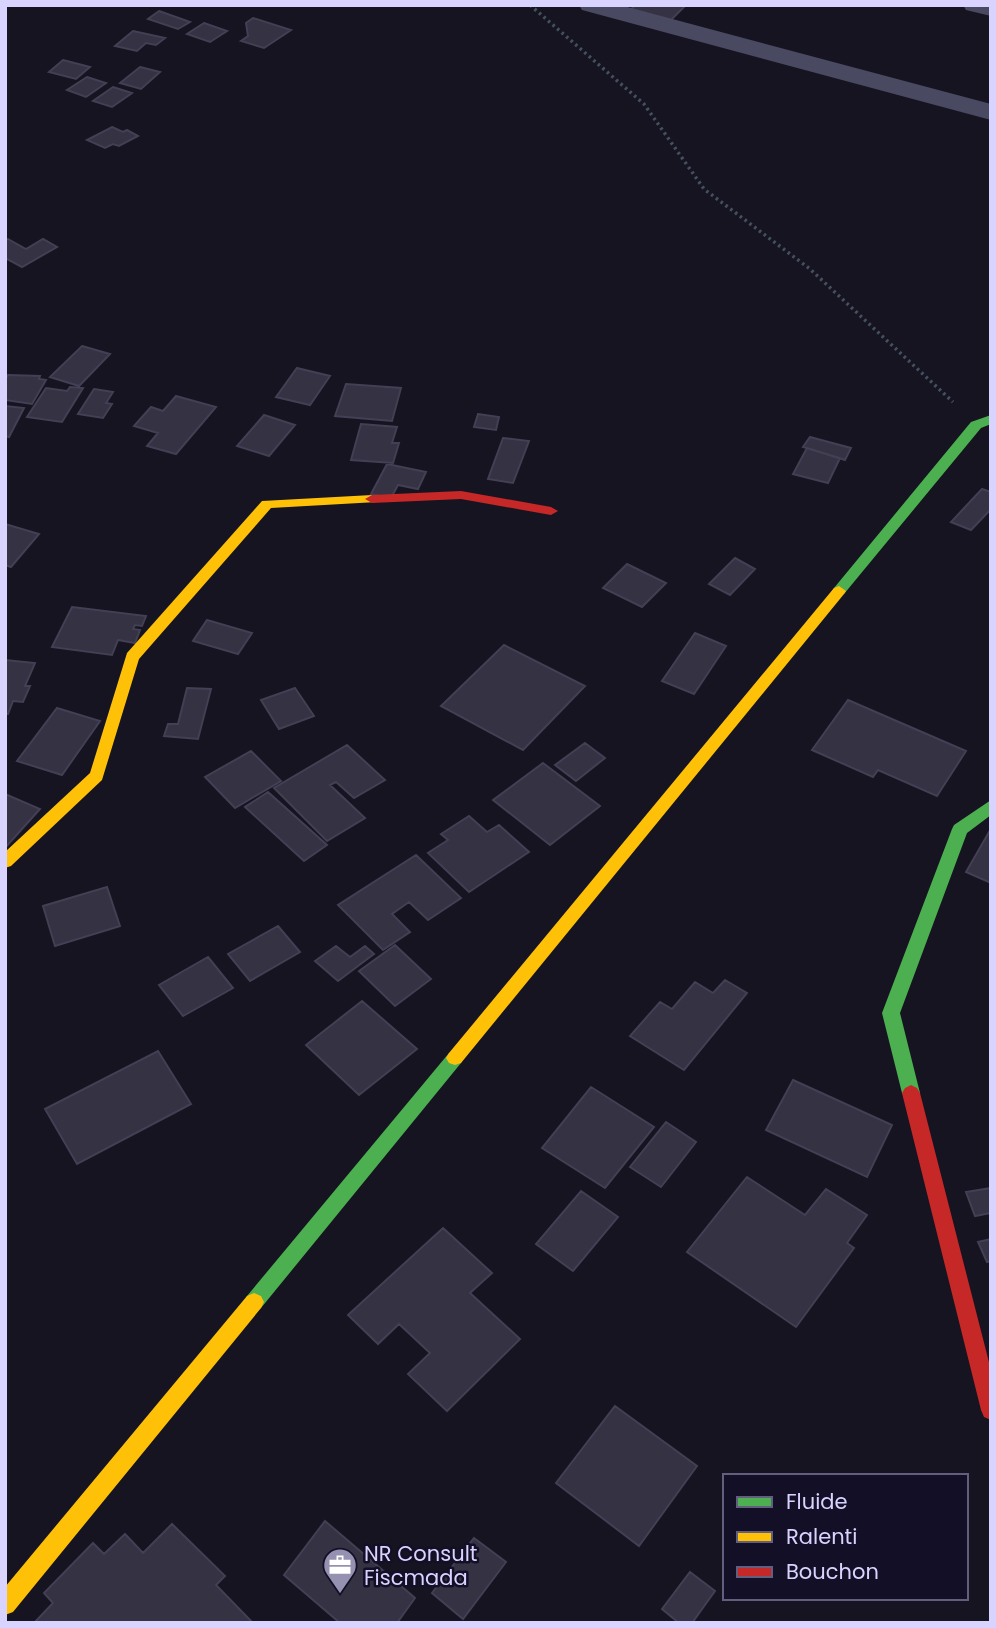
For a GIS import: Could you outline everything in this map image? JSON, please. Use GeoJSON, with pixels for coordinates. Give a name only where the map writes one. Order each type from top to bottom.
{"type":"FeatureCollection","features":[{"type":"Feature","properties":{"kind":"street"},"geometry":{"type":"LineString","coordinates":[[591,5],[991,111]]}},
{"type":"Feature","properties":{"kind":"street"},"geometry":{"type":"LineString","coordinates":[[975,5],[991,9]]}},
{"type":"Feature","properties":{"kind":"street"},"geometry":{"type":"LineString","coordinates":[[5,1604],[984,422]]}},
{"type":"Feature","properties":{"kind":"street"},"geometry":{"type":"LineString","coordinates":[[5,862],[97,776],[132,657],[267,504],[461,495],[551,511]]}},
{"type":"Feature","properties":{"kind":"street"},"geometry":{"type":"LineString","coordinates":[[991,806],[960,830],[891,1013],[991,1410]]}},
{"type":"Feature","properties":{"kind":"path"},"geometry":{"type":"LineString","coordinates":[[530,5],[644,104],[704,189],[810,269],[984,422]]}},
{"type":"Feature","properties":{"kind":"building"},"geometry":{"type":"Polygon","coordinates":[[[635,5],[686,5],[667,24],[627,14],[635,5]]]}},
{"type":"Feature","properties":{"kind":"building"},"geometry":{"type":"Polygon","coordinates":[[[159,11],[190,22],[178,29],[148,19],[159,11]]]}},
{"type":"Feature","properties":{"kind":"building"},"geometry":{"type":"Polygon","coordinates":[[[253,18],[291,30],[264,48],[241,41],[248,36],[246,23],[253,18]]]}},
{"type":"Feature","properties":{"kind":"building"},"geometry":{"type":"Polygon","coordinates":[[[204,23],[227,31],[210,42],[187,34],[204,23]]]}},
{"type":"Feature","properties":{"kind":"building"},"geometry":{"type":"Polygon","coordinates":[[[133,31],[165,38],[156,45],[146,43],[137,51],[115,46],[133,31]]]}},
{"type":"Feature","properties":{"kind":"building"},"geometry":{"type":"Polygon","coordinates":[[[63,60],[90,67],[76,79],[49,72],[63,60]]]}},
{"type":"Feature","properties":{"kind":"building"},"geometry":{"type":"Polygon","coordinates":[[[140,67],[160,72],[141,89],[120,83],[140,67]]]}},
{"type":"Feature","properties":{"kind":"building"},"geometry":{"type":"Polygon","coordinates":[[[87,77],[106,83],[86,97],[67,90],[87,77]]]}},
{"type":"Feature","properties":{"kind":"building"},"geometry":{"type":"Polygon","coordinates":[[[113,87],[132,93],[112,107],[93,101],[113,87]]]}},
{"type":"Feature","properties":{"kind":"building"},"geometry":{"type":"Polygon","coordinates":[[[112,127],[138,136],[119,146],[113,144],[105,148],[87,140],[112,127]]]}},
{"type":"Feature","properties":{"kind":"building"},"geometry":{"type":"Polygon","coordinates":[[[8,239],[26,249],[43,239],[57,247],[22,267],[5,258],[5,240],[8,239]]]}},
{"type":"Feature","properties":{"kind":"building"},"geometry":{"type":"Polygon","coordinates":[[[82,346],[110,354],[79,386],[50,377],[82,346]]]}},
{"type":"Feature","properties":{"kind":"building"},"geometry":{"type":"Polygon","coordinates":[[[297,368],[330,376],[310,405],[276,397],[297,368]]]}},
{"type":"Feature","properties":{"kind":"building"},"geometry":{"type":"Polygon","coordinates":[[[8,375],[40,376],[39,379],[46,380],[32,404],[5,400],[5,380],[8,375]]]}},
{"type":"Feature","properties":{"kind":"building"},"geometry":{"type":"Polygon","coordinates":[[[346,384],[401,388],[392,421],[335,416],[346,384]]]}},
{"type":"Feature","properties":{"kind":"building"},"geometry":{"type":"Polygon","coordinates":[[[70,387],[83,388],[62,422],[27,417],[46,388],[67,391],[70,387]]]}},
{"type":"Feature","properties":{"kind":"building"},"geometry":{"type":"Polygon","coordinates":[[[94,389],[113,392],[106,403],[112,404],[103,418],[78,414],[94,389]]]}},
{"type":"Feature","properties":{"kind":"building"},"geometry":{"type":"Polygon","coordinates":[[[176,396],[216,407],[176,454],[147,446],[158,433],[134,426],[151,407],[163,411],[176,396]]]}},
{"type":"Feature","properties":{"kind":"building"},"geometry":{"type":"Polygon","coordinates":[[[5,406],[24,408],[9,437],[5,436],[5,406]]]}},
{"type":"Feature","properties":{"kind":"building"},"geometry":{"type":"Polygon","coordinates":[[[478,414],[499,417],[496,430],[474,427],[478,414]]]}},
{"type":"Feature","properties":{"kind":"building"},"geometry":{"type":"Polygon","coordinates":[[[264,415],[295,425],[269,456],[237,446],[264,415]]]}},
{"type":"Feature","properties":{"kind":"building"},"geometry":{"type":"Polygon","coordinates":[[[361,424],[397,427],[392,443],[399,443],[393,463],[351,460],[361,424]]]}},
{"type":"Feature","properties":{"kind":"building"},"geometry":{"type":"Polygon","coordinates":[[[810,437],[851,448],[845,460],[803,447],[810,437]]]}},
{"type":"Feature","properties":{"kind":"building"},"geometry":{"type":"Polygon","coordinates":[[[503,438],[529,441],[513,483],[488,479],[503,438]]]}},
{"type":"Feature","properties":{"kind":"building"},"geometry":{"type":"Polygon","coordinates":[[[807,448],[840,458],[828,483],[793,474],[807,448]]]}},
{"type":"Feature","properties":{"kind":"building"},"geometry":{"type":"Polygon","coordinates":[[[387,464],[426,472],[418,489],[398,485],[391,498],[371,494],[387,464]]]}},
{"type":"Feature","properties":{"kind":"building"},"geometry":{"type":"Polygon","coordinates":[[[982,489],[991,492],[991,509],[971,530],[951,522],[982,489]]]}},
{"type":"Feature","properties":{"kind":"building"},"geometry":{"type":"Polygon","coordinates":[[[5,524],[39,534],[11,567],[5,565],[5,524]]]}},
{"type":"Feature","properties":{"kind":"building"},"geometry":{"type":"Polygon","coordinates":[[[735,558],[755,569],[730,595],[709,584],[735,558]]]}},
{"type":"Feature","properties":{"kind":"building"},"geometry":{"type":"Polygon","coordinates":[[[627,564],[666,583],[642,607],[603,588],[627,564]]]}},
{"type":"Feature","properties":{"kind":"building"},"geometry":{"type":"Polygon","coordinates":[[[72,607],[146,616],[142,626],[135,625],[133,629],[140,630],[135,643],[118,640],[112,655],[52,647],[72,607]]]}},
{"type":"Feature","properties":{"kind":"building"},"geometry":{"type":"Polygon","coordinates":[[[207,620],[252,633],[238,654],[193,641],[207,620]]]}},
{"type":"Feature","properties":{"kind":"building"},"geometry":{"type":"Polygon","coordinates":[[[695,633],[726,646],[694,694],[662,681],[695,633]]]}},
{"type":"Feature","properties":{"kind":"building"},"geometry":{"type":"Polygon","coordinates":[[[504,645],[585,686],[523,750],[441,706],[504,645]]]}},
{"type":"Feature","properties":{"kind":"building"},"geometry":{"type":"Polygon","coordinates":[[[5,660],[35,663],[25,686],[30,686],[23,702],[13,701],[8,714],[5,714],[5,660]]]}},
{"type":"Feature","properties":{"kind":"building"},"geometry":{"type":"Polygon","coordinates":[[[187,688],[211,689],[198,739],[164,736],[168,724],[178,724],[187,688]]]}},
{"type":"Feature","properties":{"kind":"building"},"geometry":{"type":"Polygon","coordinates":[[[295,688],[314,716],[279,729],[261,700],[295,688]]]}},
{"type":"Feature","properties":{"kind":"building"},"geometry":{"type":"Polygon","coordinates":[[[848,700],[966,751],[937,796],[878,770],[873,777],[812,750],[848,700]]]}},
{"type":"Feature","properties":{"kind":"building"},"geometry":{"type":"Polygon","coordinates":[[[57,708],[100,721],[62,775],[17,761],[57,708]]]}},
{"type":"Feature","properties":{"kind":"building"},"geometry":{"type":"Polygon","coordinates":[[[585,743],[605,758],[576,781],[555,765],[585,743]]]}},
{"type":"Feature","properties":{"kind":"building"},"geometry":{"type":"Polygon","coordinates":[[[347,745],[385,780],[354,798],[336,782],[330,785],[365,818],[327,841],[274,788],[347,745]]]}},
{"type":"Feature","properties":{"kind":"building"},"geometry":{"type":"Polygon","coordinates":[[[251,751],[281,781],[235,808],[205,777],[251,751]]]}},
{"type":"Feature","properties":{"kind":"building"},"geometry":{"type":"Polygon","coordinates":[[[543,763],[600,806],[550,845],[493,800],[543,763]]]}},
{"type":"Feature","properties":{"kind":"building"},"geometry":{"type":"Polygon","coordinates":[[[268,792],[327,845],[304,861],[245,807],[268,792]]]}},
{"type":"Feature","properties":{"kind":"building"},"geometry":{"type":"Polygon","coordinates":[[[5,794],[40,809],[5,848],[5,794]]]}},
{"type":"Feature","properties":{"kind":"building"},"geometry":{"type":"Polygon","coordinates":[[[469,816],[487,832],[499,825],[529,852],[469,892],[428,853],[448,840],[441,834],[469,816]]]}},
{"type":"Feature","properties":{"kind":"building"},"geometry":{"type":"Polygon","coordinates":[[[989,832],[991,833],[991,883],[966,872],[989,832]]]}},
{"type":"Feature","properties":{"kind":"building"},"geometry":{"type":"Polygon","coordinates":[[[416,855],[461,898],[428,920],[409,902],[392,914],[410,932],[383,950],[338,905],[416,855]]]}},
{"type":"Feature","properties":{"kind":"building"},"geometry":{"type":"Polygon","coordinates":[[[107,887],[120,926],[55,946],[43,906],[107,887]]]}},
{"type":"Feature","properties":{"kind":"building"},"geometry":{"type":"Polygon","coordinates":[[[278,926],[300,952],[250,981],[228,954],[278,926]]]}},
{"type":"Feature","properties":{"kind":"building"},"geometry":{"type":"Polygon","coordinates":[[[395,945],[431,979],[395,1006],[359,971],[395,945]]]}},
{"type":"Feature","properties":{"kind":"building"},"geometry":{"type":"Polygon","coordinates":[[[336,946],[350,957],[365,946],[374,954],[338,981],[315,961],[336,946]]]}},
{"type":"Feature","properties":{"kind":"building"},"geometry":{"type":"Polygon","coordinates":[[[208,957],[233,988],[183,1016],[159,985],[208,957]]]}},
{"type":"Feature","properties":{"kind":"building"},"geometry":{"type":"Polygon","coordinates":[[[725,980],[747,993],[684,1070],[630,1036],[660,1002],[672,1009],[695,982],[713,993],[725,980]]]}},
{"type":"Feature","properties":{"kind":"building"},"geometry":{"type":"Polygon","coordinates":[[[362,1001],[417,1049],[359,1095],[306,1045],[362,1001]]]}},
{"type":"Feature","properties":{"kind":"building"},"geometry":{"type":"Polygon","coordinates":[[[158,1051],[191,1104],[77,1164],[45,1109],[158,1051]]]}},
{"type":"Feature","properties":{"kind":"building"},"geometry":{"type":"Polygon","coordinates":[[[793,1080],[892,1125],[867,1177],[766,1130],[793,1080]]]}},
{"type":"Feature","properties":{"kind":"building"},"geometry":{"type":"Polygon","coordinates":[[[591,1087],[654,1127],[605,1188],[542,1148],[591,1087]]]}},
{"type":"Feature","properties":{"kind":"building"},"geometry":{"type":"Polygon","coordinates":[[[666,1122],[696,1142],[661,1187],[630,1167],[666,1122]]]}},
{"type":"Feature","properties":{"kind":"building"},"geometry":{"type":"Polygon","coordinates":[[[747,1177],[805,1215],[826,1189],[867,1215],[847,1243],[854,1248],[796,1327],[687,1252],[747,1177]]]}},
{"type":"Feature","properties":{"kind":"building"},"geometry":{"type":"Polygon","coordinates":[[[991,1188],[991,1213],[975,1216],[966,1192],[991,1188]]]}},
{"type":"Feature","properties":{"kind":"building"},"geometry":{"type":"Polygon","coordinates":[[[581,1191],[618,1217],[573,1271],[536,1244],[581,1191]]]}},
{"type":"Feature","properties":{"kind":"building"},"geometry":{"type":"Polygon","coordinates":[[[443,1228],[492,1273],[470,1293],[520,1339],[447,1411],[408,1374],[430,1353],[399,1324],[378,1344],[348,1315],[443,1228]]]}},
{"type":"Feature","properties":{"kind":"building"},"geometry":{"type":"Polygon","coordinates":[[[991,1239],[991,1261],[987,1262],[978,1242],[991,1239]]]}},
{"type":"Feature","properties":{"kind":"building"},"geometry":{"type":"Polygon","coordinates":[[[615,1406],[697,1466],[639,1546],[556,1483],[615,1406]]]}},
{"type":"Feature","properties":{"kind":"building"},"geometry":{"type":"Polygon","coordinates":[[[325,1521],[415,1598],[397,1623],[340,1623],[284,1575],[325,1521]]]}},
{"type":"Feature","properties":{"kind":"building"},"geometry":{"type":"Polygon","coordinates":[[[172,1524],[225,1576],[216,1585],[253,1623],[34,1623],[53,1603],[44,1593],[93,1543],[104,1554],[125,1534],[143,1553],[172,1524]]]}},
{"type":"Feature","properties":{"kind":"building"},"geometry":{"type":"Polygon","coordinates":[[[474,1538],[506,1562],[463,1619],[432,1593],[474,1538]]]}},
{"type":"Feature","properties":{"kind":"building"},"geometry":{"type":"Polygon","coordinates":[[[690,1572],[715,1591],[692,1623],[679,1623],[662,1609],[690,1572]]]}},
{"type":"Feature","properties":{"kind":"traffic: fast"},"geometry":{"type":"LineString","coordinates":[[839,591],[976,425],[991,419]]}},
{"type":"Feature","properties":{"kind":"traffic: fast"},"geometry":{"type":"LineString","coordinates":[[911,1093],[891,1013],[960,829],[991,806]]}},
{"type":"Feature","properties":{"kind":"traffic: fast"},"geometry":{"type":"LineString","coordinates":[[254,1302],[455,1058]]}},
{"type":"Feature","properties":{"kind":"traffic: slow"},"geometry":{"type":"LineString","coordinates":[[5,862],[97,776],[132,657],[267,504],[372,499]]}},
{"type":"Feature","properties":{"kind":"traffic: slow"},"geometry":{"type":"LineString","coordinates":[[455,1058],[839,591]]}},
{"type":"Feature","properties":{"kind":"traffic: slow"},"geometry":{"type":"LineString","coordinates":[[5,1604],[254,1302]]}},
{"type":"Feature","properties":{"kind":"traffic: jam"},"geometry":{"type":"LineString","coordinates":[[372,499],[461,495],[551,511]]}},
{"type":"Feature","properties":{"kind":"traffic: jam"},"geometry":{"type":"LineString","coordinates":[[911,1093],[991,1410]]}},
{"type":"Feature","properties":{"kind":"place","name":"NR Consult Fiscmada"},"geometry":{"type":"Point","coordinates":[340,1595]}}]}
